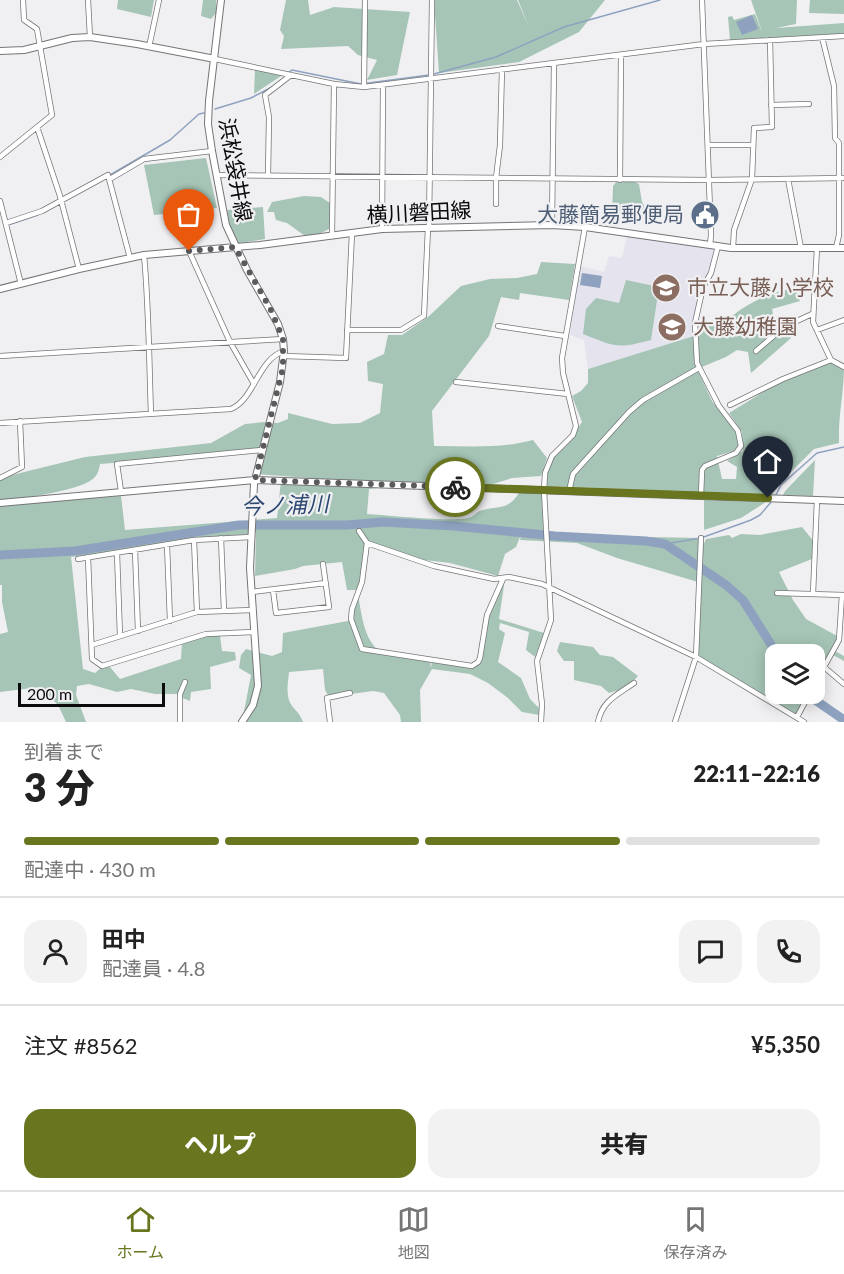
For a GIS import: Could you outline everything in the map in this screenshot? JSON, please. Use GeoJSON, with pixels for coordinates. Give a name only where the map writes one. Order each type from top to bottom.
{"type":"FeatureCollection","features":[{"type":"Feature","properties":{"kind":"main road","name":"浜松袋井線"},"geometry":{"type":"LineString","coordinates":[[222,0],[208,107],[212,151],[226,225],[235,247],[270,308],[283,339],[284,353],[280,382],[255,480],[251,537],[251,592],[258,686],[253,705],[242,722]]}},
{"type":"Feature","properties":{"kind":"main road"},"geometry":{"type":"LineString","coordinates":[[0,51],[24,50],[72,38],[90,37],[214,59]]}},
{"type":"Feature","properties":{"kind":"main road","name":"横川磐田線"},"geometry":{"type":"LineString","coordinates":[[0,289],[144,255],[235,247],[382,229],[552,225],[585,227],[733,248],[844,248]]}},
{"type":"Feature","properties":{"kind":"main road"},"geometry":{"type":"LineString","coordinates":[[0,502],[255,480],[844,501]]}},
{"type":"Feature","properties":{"kind":"street"},"geometry":{"type":"LineString","coordinates":[[0,158],[52,115],[37,30],[24,20],[23,0]]}},
{"type":"Feature","properties":{"kind":"street"},"geometry":{"type":"LineString","coordinates":[[88,0],[90,37]]}},
{"type":"Feature","properties":{"kind":"street"},"geometry":{"type":"LineString","coordinates":[[148,47],[159,0]]}},
{"type":"Feature","properties":{"kind":"street"},"geometry":{"type":"LineString","coordinates":[[364,87],[365,0]]}},
{"type":"Feature","properties":{"kind":"street"},"geometry":{"type":"LineString","coordinates":[[347,330],[401,330],[424,316],[430,178],[432,0]]}},
{"type":"Feature","properties":{"kind":"street"},"geometry":{"type":"LineString","coordinates":[[702,0],[710,245]]}},
{"type":"Feature","properties":{"kind":"street"},"geometry":{"type":"LineString","coordinates":[[214,59],[334,84],[364,87],[704,44],[844,36]]}},
{"type":"Feature","properties":{"kind":"street"},"geometry":{"type":"LineString","coordinates":[[822,37],[834,86],[835,138],[838,143],[842,178],[839,235],[836,248]]}},
{"type":"Feature","properties":{"kind":"street"},"geometry":{"type":"LineString","coordinates":[[733,248],[734,230],[752,180],[754,128],[772,127],[770,40]]}},
{"type":"Feature","properties":{"kind":"street"},"geometry":{"type":"LineString","coordinates":[[620,180],[621,55]]}},
{"type":"Feature","properties":{"kind":"street"},"geometry":{"type":"LineString","coordinates":[[552,225],[554,63]]}},
{"type":"Feature","properties":{"kind":"street"},"geometry":{"type":"LineString","coordinates":[[496,204],[502,69]]}},
{"type":"Feature","properties":{"kind":"street"},"geometry":{"type":"LineString","coordinates":[[268,176],[269,117],[265,94],[291,75]]}},
{"type":"Feature","properties":{"kind":"street"},"geometry":{"type":"LineString","coordinates":[[332,236],[334,84]]}},
{"type":"Feature","properties":{"kind":"street"},"geometry":{"type":"LineString","coordinates":[[382,229],[383,85]]}},
{"type":"Feature","properties":{"kind":"street"},"geometry":{"type":"LineString","coordinates":[[771,105],[809,104]]}},
{"type":"Feature","properties":{"kind":"street"},"geometry":{"type":"LineString","coordinates":[[37,127],[79,269]]}},
{"type":"Feature","properties":{"kind":"street"},"geometry":{"type":"LineString","coordinates":[[708,145],[753,145]]}},
{"type":"Feature","properties":{"kind":"street"},"geometry":{"type":"LineString","coordinates":[[6,223],[61,202],[144,159],[212,151]]}},
{"type":"Feature","properties":{"kind":"street"},"geometry":{"type":"LineString","coordinates":[[217,175],[620,180],[842,178]]}},
{"type":"Feature","properties":{"kind":"street"},"geometry":{"type":"LineString","coordinates":[[109,177],[130,258]]}},
{"type":"Feature","properties":{"kind":"street"},"geometry":{"type":"LineString","coordinates":[[788,179],[801,248]]}},
{"type":"Feature","properties":{"kind":"street"},"geometry":{"type":"LineString","coordinates":[[0,201],[21,284]]}},
{"type":"Feature","properties":{"kind":"street"},"geometry":{"type":"LineString","coordinates":[[541,722],[542,704],[537,661],[551,620],[544,490],[548,465],[558,450],[573,435],[576,426],[562,371],[565,336],[585,227]]}},
{"type":"Feature","properties":{"kind":"street"},"geometry":{"type":"LineString","coordinates":[[0,423],[231,409],[236,407],[267,362],[276,353],[346,358],[352,233]]}},
{"type":"Feature","properties":{"kind":"street"},"geometry":{"type":"LineString","coordinates":[[701,496],[702,470],[705,466],[736,453],[741,446],[738,431],[719,406],[699,368],[695,342],[695,323],[703,287],[711,273],[718,246]]}},
{"type":"Feature","properties":{"kind":"street"},"geometry":{"type":"LineString","coordinates":[[816,248],[813,322],[831,360],[844,367]]}},
{"type":"Feature","properties":{"kind":"street"},"geometry":{"type":"LineString","coordinates":[[189,251],[230,342],[254,384]]}},
{"type":"Feature","properties":{"kind":"street"},"geometry":{"type":"LineString","coordinates":[[144,255],[148,297],[151,414]]}},
{"type":"Feature","properties":{"kind":"street"},"geometry":{"type":"LineString","coordinates":[[756,351],[784,327],[812,314]]}},
{"type":"Feature","properties":{"kind":"street"},"geometry":{"type":"LineString","coordinates":[[817,330],[844,320]]}},
{"type":"Feature","properties":{"kind":"street"},"geometry":{"type":"LineString","coordinates":[[498,326],[565,336]]}},
{"type":"Feature","properties":{"kind":"street"},"geometry":{"type":"LineString","coordinates":[[0,356],[283,339]]}},
{"type":"Feature","properties":{"kind":"street"},"geometry":{"type":"LineString","coordinates":[[730,405],[783,379],[831,360]]}},
{"type":"Feature","properties":{"kind":"street"},"geometry":{"type":"LineString","coordinates":[[569,491],[573,474],[629,412],[643,400],[699,368]]}},
{"type":"Feature","properties":{"kind":"street"},"geometry":{"type":"LineString","coordinates":[[456,382],[568,394]]}},
{"type":"Feature","properties":{"kind":"street"},"geometry":{"type":"LineString","coordinates":[[0,478],[20,470],[22,466],[20,422]]}},
{"type":"Feature","properties":{"kind":"street"},"geometry":{"type":"LineString","coordinates":[[121,491],[117,464],[262,450]]}},
{"type":"Feature","properties":{"kind":"street"},"geometry":{"type":"LineString","coordinates":[[813,594],[817,500]]}},
{"type":"Feature","properties":{"kind":"street"},"geometry":{"type":"LineString","coordinates":[[359,531],[367,543],[435,566],[494,579],[509,577],[549,587],[696,657],[804,722]]}},
{"type":"Feature","properties":{"kind":"street"},"geometry":{"type":"LineString","coordinates":[[78,559],[194,540],[251,537]]}},
{"type":"Feature","properties":{"kind":"street"},"geometry":{"type":"LineString","coordinates":[[221,538],[224,611]]}},
{"type":"Feature","properties":{"kind":"street"},"geometry":{"type":"LineString","coordinates":[[677,722],[696,657],[701,538]]}},
{"type":"Feature","properties":{"kind":"street"},"geometry":{"type":"LineString","coordinates":[[194,540],[197,612]]}},
{"type":"Feature","properties":{"kind":"street"},"geometry":{"type":"LineString","coordinates":[[367,543],[362,582],[352,609],[351,619],[362,649],[472,666],[480,658],[487,615],[503,579]]}},
{"type":"Feature","properties":{"kind":"street"},"geometry":{"type":"LineString","coordinates":[[167,544],[170,621]]}},
{"type":"Feature","properties":{"kind":"street"},"geometry":{"type":"LineString","coordinates":[[135,550],[138,631]]}},
{"type":"Feature","properties":{"kind":"street"},"geometry":{"type":"LineString","coordinates":[[117,553],[120,636]]}},
{"type":"Feature","properties":{"kind":"street"},"geometry":{"type":"LineString","coordinates":[[87,557],[92,659],[102,666],[206,634],[254,632]]}},
{"type":"Feature","properties":{"kind":"street"},"geometry":{"type":"LineString","coordinates":[[273,590],[276,613],[329,607],[323,564]]}},
{"type":"Feature","properties":{"kind":"street"},"geometry":{"type":"LineString","coordinates":[[251,592],[326,583]]}},
{"type":"Feature","properties":{"kind":"street"},"geometry":{"type":"LineString","coordinates":[[777,593],[843,595],[839,640],[825,665]]}},
{"type":"Feature","properties":{"kind":"street"},"geometry":{"type":"LineString","coordinates":[[92,645],[197,612],[252,610]]}},
{"type":"Feature","properties":{"kind":"street"},"geometry":{"type":"LineString","coordinates":[[825,668],[844,684]]}},
{"type":"Feature","properties":{"kind":"street"},"geometry":{"type":"LineString","coordinates":[[180,722],[180,694],[185,682]]}},
{"type":"Feature","properties":{"kind":"street"},"geometry":{"type":"LineString","coordinates":[[598,722],[601,709],[609,700],[634,683]]}},
{"type":"Feature","properties":{"kind":"street"},"geometry":{"type":"LineString","coordinates":[[330,722],[327,698],[350,693]]}},
{"type":"Feature","properties":{"kind":"street"},"geometry":{"type":"LineString","coordinates":[[796,717],[804,704]]}},
{"type":"Feature","properties":{"kind":"shaded area"},"geometry":{"type":"Polygon","coordinates":[[[627,236],[714,249],[694,336],[588,369],[584,340],[570,335],[580,266],[604,272],[609,256],[622,258],[627,236]]]}},
{"type":"Feature","properties":{"kind":"green space"},"geometry":{"type":"Polygon","coordinates":[[[118,0],[154,0],[151,17],[117,9],[118,0]]]}},
{"type":"Feature","properties":{"kind":"green space"},"geometry":{"type":"Polygon","coordinates":[[[203,0],[216,0],[216,13],[211,19],[201,16],[203,0]]]}},
{"type":"Feature","properties":{"kind":"green space"},"geometry":{"type":"Polygon","coordinates":[[[286,0],[308,0],[310,15],[334,7],[410,12],[397,75],[367,80],[377,60],[358,55],[348,46],[281,49],[284,36],[280,30],[286,0]]]}},
{"type":"Feature","properties":{"kind":"green space"},"geometry":{"type":"Polygon","coordinates":[[[434,0],[517,0],[529,27],[518,0],[605,0],[579,32],[519,62],[439,73],[434,0]]]}},
{"type":"Feature","properties":{"kind":"green space"},"geometry":{"type":"Polygon","coordinates":[[[751,0],[797,0],[796,24],[776,28],[844,23],[844,36],[730,40],[728,17],[732,16],[734,20],[755,14],[763,34],[751,0]]]}},
{"type":"Feature","properties":{"kind":"green space"},"geometry":{"type":"Polygon","coordinates":[[[810,0],[844,0],[844,14],[809,13],[810,0]]]}},
{"type":"Feature","properties":{"kind":"green space"},"geometry":{"type":"Polygon","coordinates":[[[255,68],[284,74],[254,94],[255,68]]]}},
{"type":"Feature","properties":{"kind":"green space"},"geometry":{"type":"Polygon","coordinates":[[[206,158],[217,208],[154,215],[144,165],[206,158]]]}},
{"type":"Feature","properties":{"kind":"green space"},"geometry":{"type":"Polygon","coordinates":[[[617,181],[639,184],[647,214],[641,218],[633,215],[612,215],[613,186],[617,181]]]}},
{"type":"Feature","properties":{"kind":"green space"},"geometry":{"type":"Polygon","coordinates":[[[304,196],[321,197],[330,203],[332,212],[329,229],[317,235],[305,236],[287,223],[276,220],[274,212],[267,212],[272,202],[304,196]]]}},
{"type":"Feature","properties":{"kind":"green space"},"geometry":{"type":"Polygon","coordinates":[[[263,207],[265,239],[239,243],[230,228],[227,210],[263,207]]]}},
{"type":"Feature","properties":{"kind":"green space"},"geometry":{"type":"Polygon","coordinates":[[[541,262],[575,264],[569,300],[520,293],[519,300],[501,297],[489,336],[432,411],[434,446],[496,446],[533,440],[547,458],[541,476],[512,478],[480,488],[403,485],[369,489],[367,514],[464,519],[481,511],[507,505],[519,493],[532,490],[531,493],[543,494],[543,535],[701,538],[701,550],[706,539],[729,535],[732,538],[741,534],[760,535],[802,527],[815,543],[812,559],[779,572],[793,600],[806,619],[839,637],[833,650],[844,656],[844,661],[831,654],[825,666],[825,644],[765,644],[765,698],[696,657],[698,582],[617,558],[577,543],[520,540],[522,532],[516,547],[505,554],[498,576],[450,563],[416,559],[370,543],[360,529],[367,543],[359,590],[347,590],[342,562],[303,566],[255,576],[256,533],[71,557],[83,669],[95,673],[102,667],[110,667],[120,679],[181,659],[182,641],[211,633],[220,636],[222,651],[235,652],[236,660],[210,667],[211,689],[191,692],[190,701],[180,697],[179,694],[155,694],[131,689],[117,692],[89,684],[77,686],[76,695],[86,722],[66,722],[58,705],[40,687],[0,692],[0,634],[8,632],[2,602],[2,585],[0,585],[0,503],[121,496],[125,530],[277,518],[281,481],[360,487],[309,478],[256,474],[262,451],[100,464],[95,477],[78,486],[0,502],[0,478],[85,457],[211,443],[245,424],[278,423],[288,419],[288,413],[332,424],[360,423],[380,413],[383,384],[368,381],[367,362],[384,354],[388,335],[402,335],[428,317],[461,286],[490,279],[517,278],[537,274],[541,262]]]}},
{"type":"Feature","properties":{"kind":"green space"},"geometry":{"type":"Polygon","coordinates":[[[626,280],[659,287],[651,340],[631,345],[617,345],[583,334],[586,309],[596,298],[619,303],[626,280]]]}},
{"type":"Feature","properties":{"kind":"green space"},"geometry":{"type":"Polygon","coordinates":[[[792,289],[796,290],[800,301],[772,309],[773,314],[757,331],[768,341],[787,328],[791,338],[751,373],[748,352],[737,350],[697,369],[712,401],[737,432],[739,442],[737,450],[717,456],[722,479],[736,479],[737,467],[727,461],[743,451],[742,432],[729,413],[773,386],[831,360],[844,367],[839,443],[814,449],[780,483],[772,495],[546,486],[550,460],[567,445],[582,422],[572,396],[588,383],[588,369],[694,336],[695,323],[724,320],[725,323],[738,311],[756,301],[792,289]]]}},
{"type":"Feature","properties":{"kind":"green space"},"geometry":{"type":"Polygon","coordinates":[[[815,460],[813,496],[783,495],[785,491],[815,460]]]}},
{"type":"Feature","properties":{"kind":"green space"},"geometry":{"type":"Polygon","coordinates":[[[704,500],[766,502],[741,518],[704,530],[704,500]]]}},
{"type":"Feature","properties":{"kind":"green space"},"geometry":{"type":"Polygon","coordinates":[[[505,579],[499,619],[544,633],[535,657],[526,650],[529,632],[500,623],[499,629],[505,633],[498,662],[521,678],[530,699],[539,708],[539,715],[522,712],[488,683],[470,674],[432,669],[420,690],[421,722],[401,722],[400,715],[384,693],[373,691],[329,697],[325,690],[323,669],[289,672],[288,698],[303,722],[242,722],[251,675],[239,668],[241,655],[246,649],[272,656],[282,652],[283,633],[348,621],[358,595],[369,638],[380,651],[404,658],[430,660],[431,668],[432,660],[470,665],[478,662],[488,613],[505,579]]]}},
{"type":"Feature","properties":{"kind":"green space"},"geometry":{"type":"Polygon","coordinates":[[[560,642],[593,647],[600,655],[613,657],[638,676],[627,688],[609,693],[601,686],[574,680],[574,661],[564,661],[557,651],[560,642]]]}},
{"type":"Feature","properties":{"kind":"green space"},"geometry":{"type":"Polygon","coordinates":[[[775,704],[804,704],[797,717],[775,704]]]}},
{"type":"Feature","properties":{"kind":"water"},"geometry":{"type":"Polygon","coordinates":[[[752,15],[758,29],[742,35],[736,22],[752,15]]]}},
{"type":"Feature","properties":{"kind":"water"},"geometry":{"type":"Polygon","coordinates":[[[582,273],[602,276],[600,288],[580,285],[582,273]]]}},
{"type":"Feature","properties":{"kind":"waterway"},"geometry":{"type":"LineString","coordinates":[[434,74],[496,57],[564,27],[660,0]]}},
{"type":"Feature","properties":{"kind":"waterway"},"geometry":{"type":"LineString","coordinates":[[289,72],[292,70],[361,84],[429,75]]}},
{"type":"Feature","properties":{"kind":"waterway"},"geometry":{"type":"LineString","coordinates":[[215,109],[251,98],[272,87]]}},
{"type":"Feature","properties":{"kind":"waterway"},"geometry":{"type":"LineString","coordinates":[[110,175],[170,140],[199,114],[204,113]]}},
{"type":"Feature","properties":{"kind":"waterway"},"geometry":{"type":"LineString","coordinates":[[8,225],[38,215]]}},
{"type":"Feature","properties":{"kind":"waterway"},"geometry":{"type":"LineString","coordinates":[[775,497],[781,485],[817,453],[844,447]]}},
{"type":"Feature","properties":{"kind":"waterway"},"geometry":{"type":"LineString","coordinates":[[665,544],[701,538],[751,520],[760,515],[772,501]]}},
{"type":"Feature","properties":{"kind":"waterway","name":"今ノ浦川"},"geometry":{"type":"LineString","coordinates":[[0,555],[75,551],[239,525],[347,525],[383,522],[646,541],[665,544],[726,585],[743,600],[771,644]]}},
{"type":"Feature","properties":{"kind":"waterway","name":"今ノ浦川"},"geometry":{"type":"LineString","coordinates":[[821,704],[844,720]]}},
{"type":"Feature","properties":{"kind":"way so far"},"geometry":{"type":"LineString","coordinates":[[189,251],[235,247],[270,308],[283,339],[283,368],[255,480],[455,487]]}},
{"type":"Feature","properties":{"kind":"place","name":"大藤簡易郵便局"},"geometry":{"type":"Point","coordinates":[705,215]}},
{"type":"Feature","properties":{"kind":"place","name":"市立大藤小学校"},"geometry":{"type":"Point","coordinates":[666,288]}},
{"type":"Feature","properties":{"kind":"place","name":"大藤幼稚園"},"geometry":{"type":"Point","coordinates":[672,327]}},
{"type":"Feature","properties":{"kind":"route"},"geometry":{"type":"LineString","coordinates":[[455,487],[768,498]]}}]}
